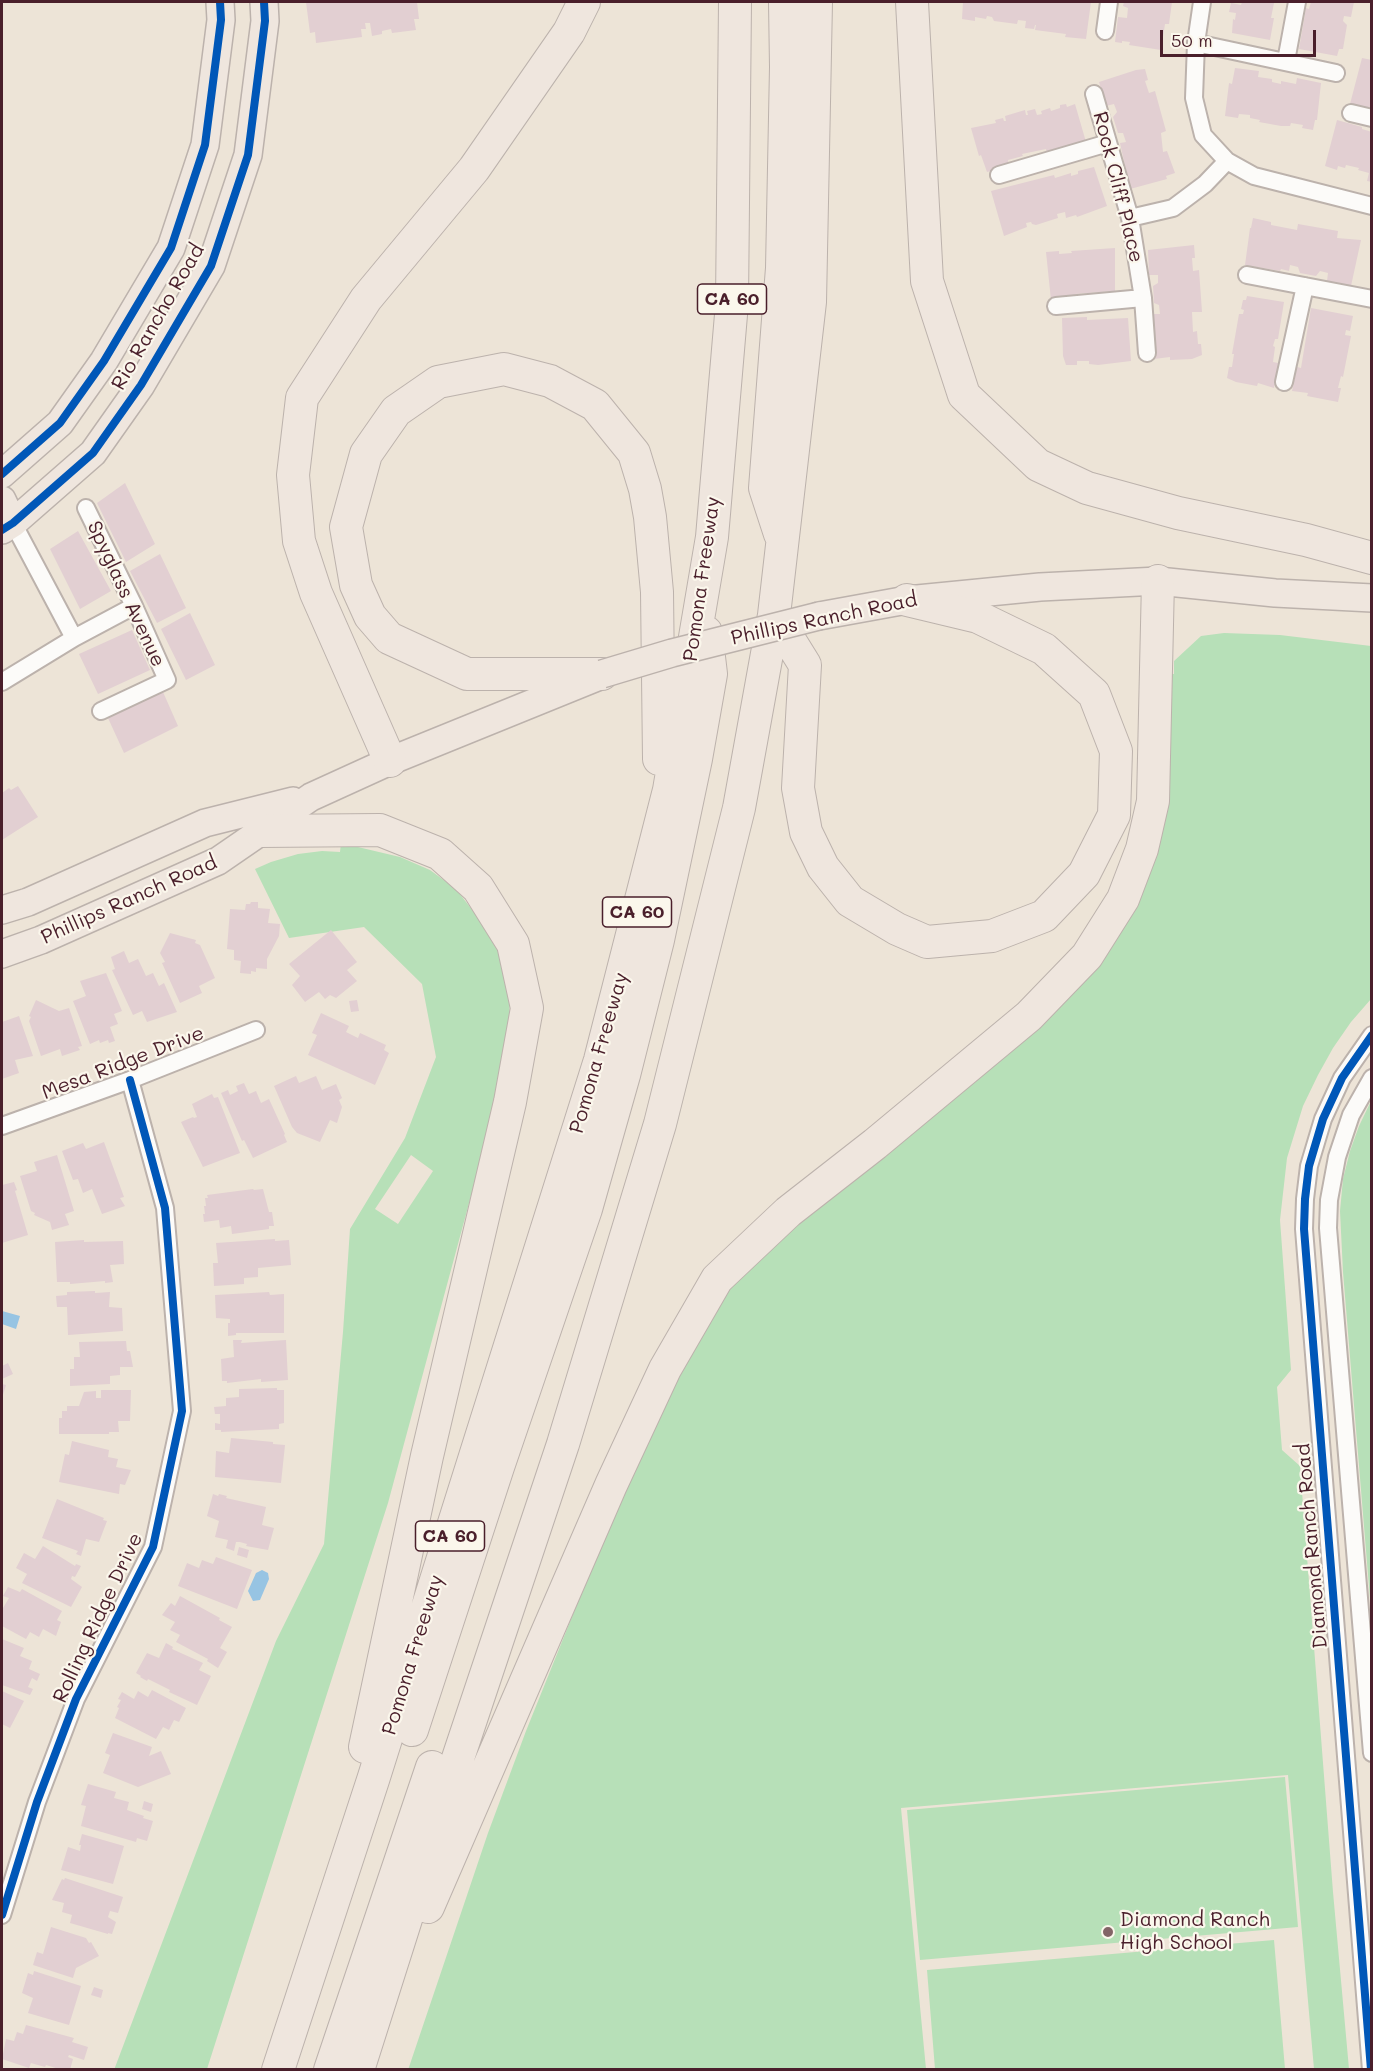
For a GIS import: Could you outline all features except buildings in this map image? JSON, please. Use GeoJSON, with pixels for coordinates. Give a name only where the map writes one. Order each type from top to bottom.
{"type":"FeatureCollection","features":[{"type":"Feature","properties":{"kind":"highway"},"geometry":{"type":"LineString","coordinates":[[390,761],[316,593],[299,541],[293,475],[302,398],[366,299],[474,170],[569,32],[584,2]]}},
{"type":"Feature","properties":{"kind":"highway","name":"Pomona Freeway"},"geometry":{"type":"LineString","coordinates":[[278,2070],[373,1780],[600,1060],[669,790],[711,537],[732,303],[735,2]]}},
{"type":"Feature","properties":{"kind":"highway"},"geometry":{"type":"LineString","coordinates":[[783,543],[765,488],[782,268],[785,2]]}},
{"type":"Feature","properties":{"kind":"highway"},"geometry":{"type":"LineString","coordinates":[[360,2063],[441,1809],[563,1444],[660,1124],[739,808],[774,615],[810,302],[816,2]]}},
{"type":"Feature","properties":{"kind":"highway"},"geometry":{"type":"LineString","coordinates":[[912,2],[927,281],[964,395],[1038,465],[1087,488],[1178,513],[1306,540],[1371,558]]}},
{"type":"Feature","properties":{"kind":"highway"},"geometry":{"type":"LineString","coordinates":[[602,674],[467,674],[389,638],[370,616],[356,585],[346,528],[366,454],[396,411],[438,382],[504,369],[550,381],[596,405],[634,453],[645,489],[650,517],[657,592],[660,824]]}},
{"type":"Feature","properties":{"kind":"highway"},"geometry":{"type":"LineString","coordinates":[[360,2063],[615,1475],[665,1369],[717,1280],[788,1212],[1029,1016],[1087,956],[1123,898],[1142,849],[1153,801],[1158,581]]}},
{"type":"Feature","properties":{"kind":"highway"},"geometry":{"type":"LineString","coordinates":[[300,2070],[498,1467],[586,1209],[624,1075],[665,906],[696,759],[711,674],[702,595]]}},
{"type":"Feature","properties":{"kind":"highway"},"geometry":{"type":"LineString","coordinates":[[774,615],[805,665],[798,788],[806,832],[823,867],[850,901],[897,929],[927,942],[992,936],[1044,916],[1084,874],[1114,815],[1116,751],[1094,694],[1044,649],[978,617],[907,600]]}},
{"type":"Feature","properties":{"kind":"highway"},"geometry":{"type":"LineString","coordinates":[[260,831],[380,830],[440,854],[478,888],[513,944],[527,1008],[510,1102],[427,1456],[328,1916]]}},
{"type":"Feature","properties":{"kind":"highway"},"geometry":{"type":"LineString","coordinates":[[330,2070],[457,1692],[495,1646]]}},
{"type":"Feature","properties":{"kind":"main road","name":"Rio Rancho Road"},"geometry":{"type":"LineString","coordinates":[[2,474],[60,423],[104,361],[171,248],[205,145],[221,20],[220,2]]}},
{"type":"Feature","properties":{"kind":"main road","name":"Rio Rancho Road"},"geometry":{"type":"LineString","coordinates":[[5,518],[93,453],[141,385],[211,266],[248,155],[265,21],[264,2]]}},
{"type":"Feature","properties":{"kind":"main road","name":"Phillips Ranch Road"},"geometry":{"type":"LineString","coordinates":[[2,954],[41,940],[218,861],[311,797],[390,761],[602,674],[672,653],[819,616],[872,606],[907,600],[1040,587],[1158,581],[1275,593],[1369,599]]}},
{"type":"Feature","properties":{"kind":"main road","name":"Phillips Ranch Road"},"geometry":{"type":"LineString","coordinates":[[2,910],[28,902],[205,823],[311,797]]}},
{"type":"Feature","properties":{"kind":"street"},"geometry":{"type":"LineString","coordinates":[[1105,31],[1109,2]]}},
{"type":"Feature","properties":{"kind":"street"},"geometry":{"type":"LineString","coordinates":[[1202,2],[1196,43],[1194,98],[1203,135],[1227,161],[1254,176],[1371,206]]}},
{"type":"Feature","properties":{"kind":"street"},"geometry":{"type":"LineString","coordinates":[[1286,61],[1297,2]]}},
{"type":"Feature","properties":{"kind":"street"},"geometry":{"type":"LineString","coordinates":[[1196,43],[1336,73]]}},
{"type":"Feature","properties":{"kind":"street","name":"Rock Cliff Place"},"geometry":{"type":"LineString","coordinates":[[1095,94],[1130,218],[1143,298],[1147,353]]}},
{"type":"Feature","properties":{"kind":"street"},"geometry":{"type":"LineString","coordinates":[[1351,113],[1371,118]]}},
{"type":"Feature","properties":{"kind":"street"},"geometry":{"type":"LineString","coordinates":[[999,175],[1108,143]]}},
{"type":"Feature","properties":{"kind":"street"},"geometry":{"type":"LineString","coordinates":[[1130,218],[1173,208],[1205,184],[1227,161]]}},
{"type":"Feature","properties":{"kind":"street"},"geometry":{"type":"LineString","coordinates":[[1247,275],[1371,299]]}},
{"type":"Feature","properties":{"kind":"street"},"geometry":{"type":"LineString","coordinates":[[1284,382],[1305,286]]}},
{"type":"Feature","properties":{"kind":"street"},"geometry":{"type":"LineString","coordinates":[[1056,306],[1143,298]]}},
{"type":"Feature","properties":{"kind":"street","name":"Spyglass Avenue"},"geometry":{"type":"LineString","coordinates":[[86,508],[167,680],[101,711]]}},
{"type":"Feature","properties":{"kind":"street"},"geometry":{"type":"LineString","coordinates":[[5,518],[74,638]]}},
{"type":"Feature","properties":{"kind":"street"},"geometry":{"type":"LineString","coordinates":[[2,682],[74,638],[134,606]]}},
{"type":"Feature","properties":{"kind":"street","name":"Mesa Ridge Drive"},"geometry":{"type":"LineString","coordinates":[[2,1126],[130,1080],[256,1030]]}},
{"type":"Feature","properties":{"kind":"street","name":"Diamond Ranch Road"},"geometry":{"type":"LineString","coordinates":[[1371,1035],[1342,1078],[1323,1119],[1309,1166],[1304,1214],[1371,2070]]}},
{"type":"Feature","properties":{"kind":"street"},"geometry":{"type":"LineString","coordinates":[[1371,1078],[1351,1115],[1336,1157],[1329,1200],[1328,1228],[1371,1753]]}},
{"type":"Feature","properties":{"kind":"street","name":"Rolling Ridge Drive"},"geometry":{"type":"LineString","coordinates":[[2,1915],[37,1802],[76,1699],[153,1547],[182,1411],[165,1208],[130,1080]]}},
{"type":"Feature","properties":{"kind":"green space"},"geometry":{"type":"Polygon","coordinates":[[[1224,633],[1280,635],[1371,646],[1371,999],[1351,1022],[1318,1075],[1303,1106],[1287,1158],[1280,1220],[1291,1370],[1277,1387],[1282,1450],[1300,1466],[1349,2069],[1314,2069],[1288,1775],[901,1808],[926,2069],[408,2070],[488,1833],[526,1731],[648,1428],[703,1324],[747,1266],[1117,932],[1167,674],[1174,674],[1174,661],[1201,636],[1224,633]]]}},
{"type":"Feature","properties":{"kind":"green space"},"geometry":{"type":"Polygon","coordinates":[[[341,843],[400,857],[430,870],[456,889],[497,947],[509,979],[510,1035],[475,1181],[388,1503],[207,2069],[114,2070],[276,1641],[324,1544],[350,1229],[405,1138],[436,1057],[422,984],[364,927],[289,938],[255,869],[298,854],[322,851],[340,852],[341,843]],[[411,1155],[375,1209],[398,1224],[433,1171],[411,1155]]]}},
{"type":"Feature","properties":{"kind":"green space"},"geometry":{"type":"Polygon","coordinates":[[[1371,1101],[1371,1611],[1340,1211],[1343,1179],[1350,1151],[1371,1101]]]}},
{"type":"Feature","properties":{"kind":"green space"},"geometry":{"type":"Polygon","coordinates":[[[1285,1777],[1298,1927],[920,1960],[907,1810],[1285,1777]]]}},
{"type":"Feature","properties":{"kind":"green space"},"geometry":{"type":"Polygon","coordinates":[[[1274,1940],[1285,2069],[935,2069],[927,1970],[1274,1940]]]}},
{"type":"Feature","properties":{"kind":"water"},"geometry":{"type":"Polygon","coordinates":[[[2,1311],[20,1316],[16,1329],[2,1324],[2,1311]]]}},
{"type":"Feature","properties":{"kind":"water"},"geometry":{"type":"Polygon","coordinates":[[[262,1570],[268,1573],[269,1579],[260,1600],[253,1601],[248,1591],[256,1573],[262,1570]]]}},
{"type":"Feature","properties":{"kind":"cycle path"},"geometry":{"type":"LineString","coordinates":[[2,474],[60,423],[104,361],[171,248],[205,145],[221,20],[220,2]]}},
{"type":"Feature","properties":{"kind":"cycle path"},"geometry":{"type":"LineString","coordinates":[[2,530],[93,453],[141,385],[211,266],[248,155],[265,21],[264,2]]}},
{"type":"Feature","properties":{"kind":"cycle path"},"geometry":{"type":"LineString","coordinates":[[1371,2070],[1304,1229],[1309,1166],[1323,1119],[1342,1078],[1372,1035]]}},
{"type":"Feature","properties":{"kind":"cycle path"},"geometry":{"type":"LineString","coordinates":[[2,1915],[37,1802],[76,1699],[153,1547],[182,1411],[165,1208],[130,1080]]}},
{"type":"Feature","properties":{"kind":"place","name":"Diamond Ranch High School"},"geometry":{"type":"Point","coordinates":[1108,1932]}}]}
